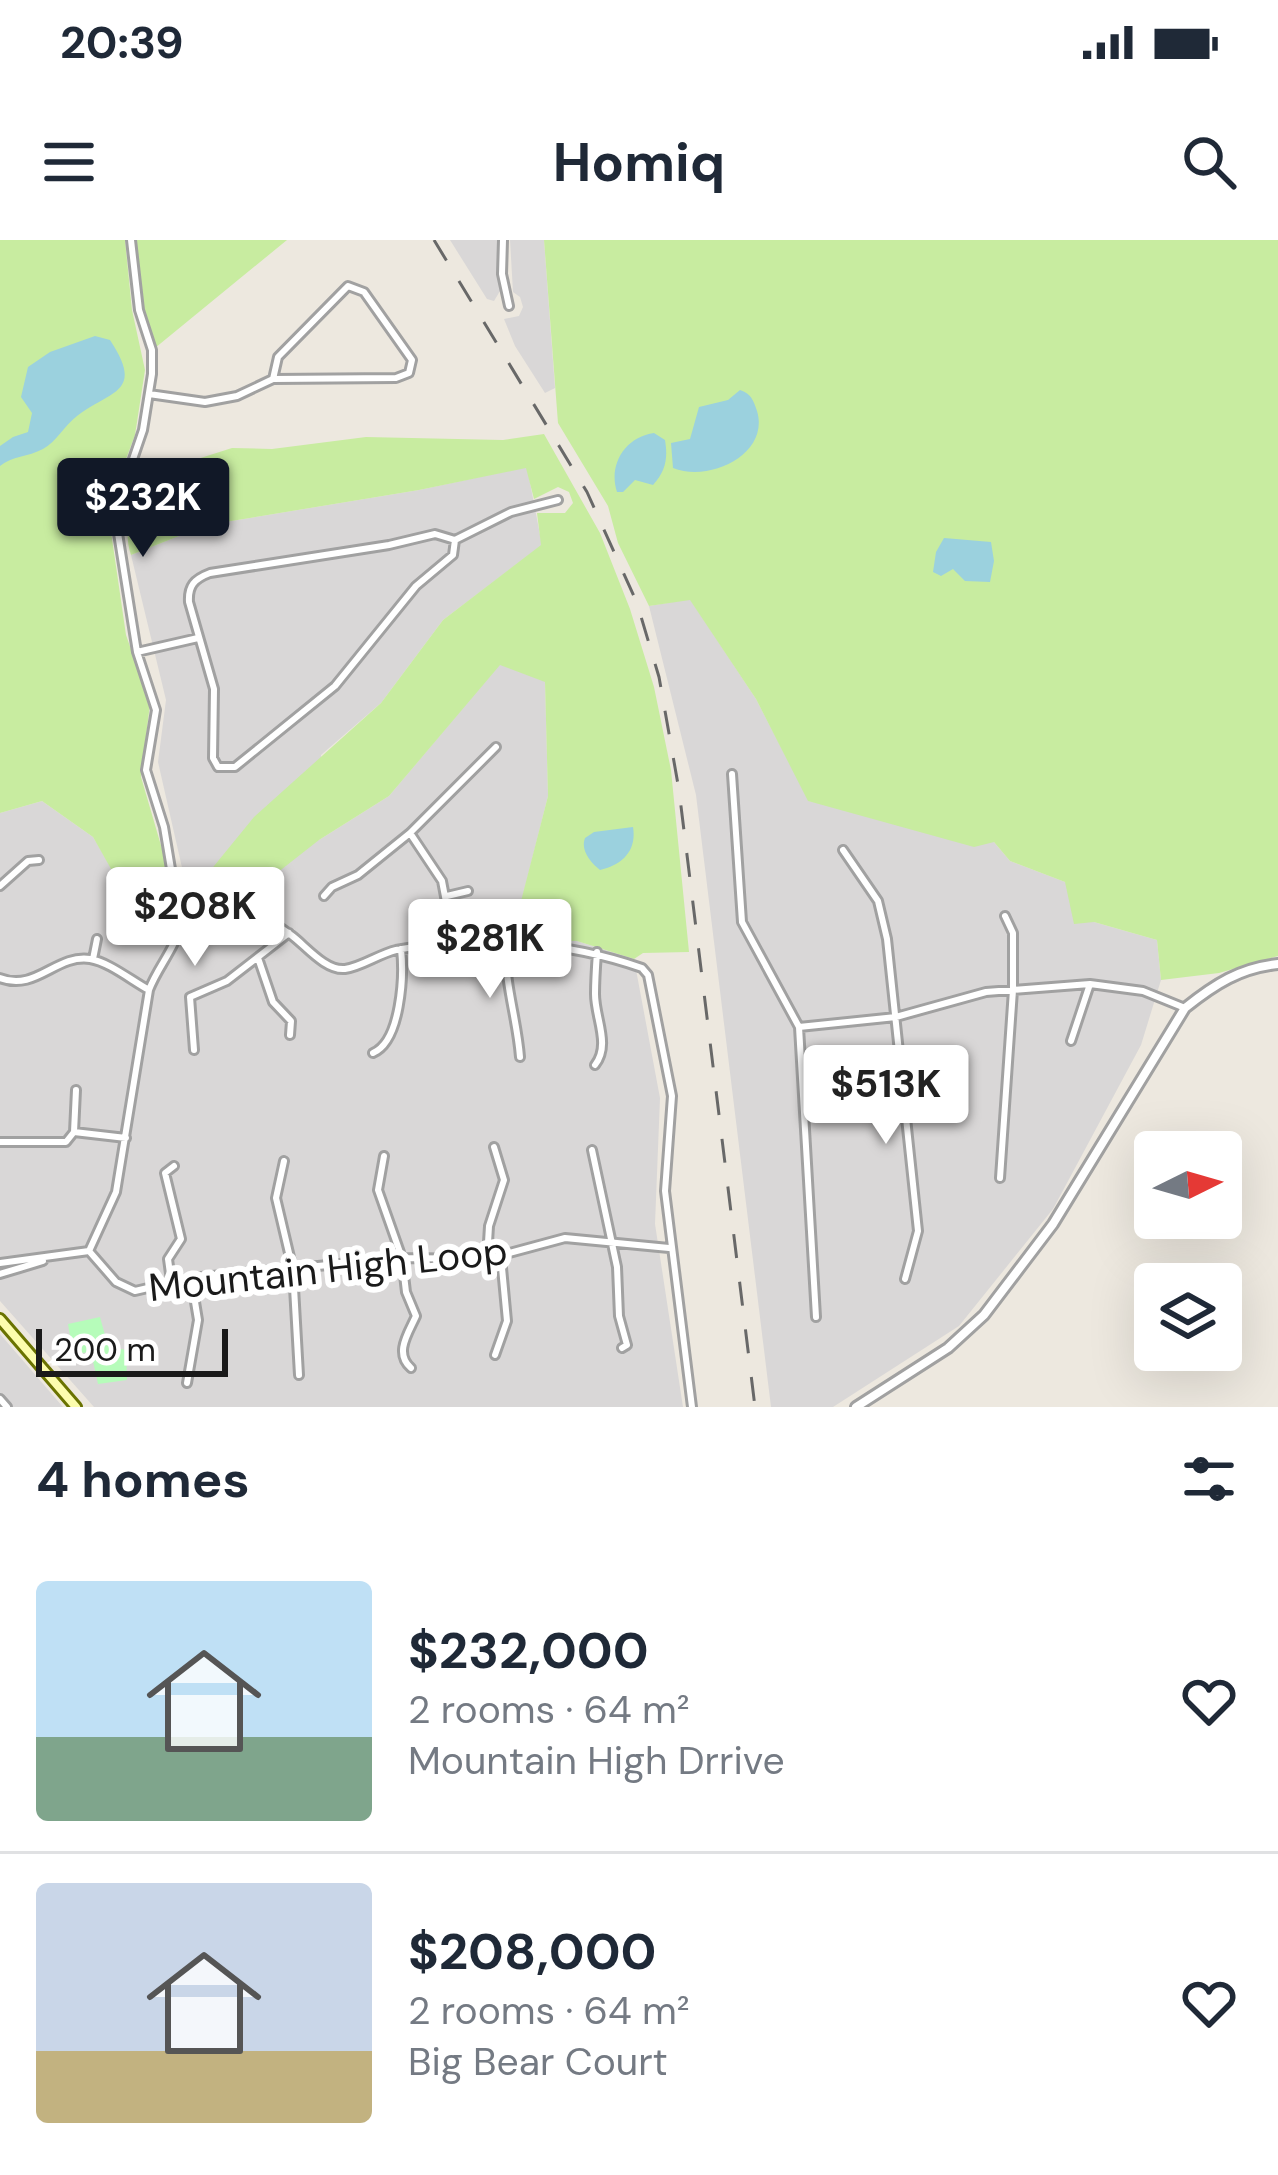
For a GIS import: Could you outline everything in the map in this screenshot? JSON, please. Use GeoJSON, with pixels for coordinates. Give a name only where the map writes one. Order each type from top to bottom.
{"type":"FeatureCollection","features":[{"type":"Feature","properties":{"kind":"main road"},"geometry":{"type":"LineString","coordinates":[[0,1319],[76,1407]]}},
{"type":"Feature","properties":{"kind":"street","name":"Mountain High Loop"},"geometry":{"type":"LineString","coordinates":[[131,240],[139,310],[152,350],[143,430],[118,509],[120,553],[137,652],[156,710],[146,770],[175,884],[178,937],[159,963],[149,990],[116,1192],[89,1251],[125,1288],[135,1291],[191,1278],[402,1258],[501,1257],[554,1239],[670,1249]]}},
{"type":"Feature","properties":{"kind":"street"},"geometry":{"type":"LineString","coordinates":[[503,240],[502,274],[509,306]]}},
{"type":"Feature","properties":{"kind":"street"},"geometry":{"type":"LineString","coordinates":[[149,394],[222,401],[273,379],[396,378],[409,373],[412,360],[364,292],[348,286],[278,357],[273,379]]}},
{"type":"Feature","properties":{"kind":"street"},"geometry":{"type":"LineString","coordinates":[[455,540],[452,555],[416,586],[335,686],[229,769],[218,766],[214,689],[188,592],[204,575],[435,534],[455,540],[511,512],[558,500]]}},
{"type":"Feature","properties":{"kind":"street"},"geometry":{"type":"LineString","coordinates":[[137,652],[199,638]]}},
{"type":"Feature","properties":{"kind":"street"},"geometry":{"type":"LineString","coordinates":[[324,896],[410,833],[496,748]]}},
{"type":"Feature","properties":{"kind":"street"},"geometry":{"type":"LineString","coordinates":[[732,774],[742,922],[799,1027],[816,1317]]}},
{"type":"Feature","properties":{"kind":"street"},"geometry":{"type":"LineString","coordinates":[[410,833],[433,862],[447,896],[444,910],[454,944]]}},
{"type":"Feature","properties":{"kind":"street"},"geometry":{"type":"LineString","coordinates":[[843,850],[878,901],[887,939],[918,1231],[905,1279]]}},
{"type":"Feature","properties":{"kind":"street"},"geometry":{"type":"LineString","coordinates":[[0,886],[28,861],[39,860]]}},
{"type":"Feature","properties":{"kind":"street"},"geometry":{"type":"LineString","coordinates":[[175,884],[210,889],[289,933],[330,966],[344,969],[374,955],[454,944],[562,945],[642,968],[648,975],[672,1096],[665,1191],[692,1407]]}},
{"type":"Feature","properties":{"kind":"street"},"geometry":{"type":"LineString","coordinates":[[447,896],[468,891]]}},
{"type":"Feature","properties":{"kind":"street"},"geometry":{"type":"LineString","coordinates":[[1000,1178],[1013,990],[1012,933],[1005,916]]}},
{"type":"Feature","properties":{"kind":"street"},"geometry":{"type":"LineString","coordinates":[[194,1051],[190,997],[227,981],[289,933]]}},
{"type":"Feature","properties":{"kind":"street"},"geometry":{"type":"LineString","coordinates":[[93,959],[98,939]]}},
{"type":"Feature","properties":{"kind":"street"},"geometry":{"type":"LineString","coordinates":[[506,944],[505,975],[520,1058]]}},
{"type":"Feature","properties":{"kind":"street"},"geometry":{"type":"LineString","coordinates":[[373,1053],[387,1041],[404,982],[401,949]]}},
{"type":"Feature","properties":{"kind":"street"},"geometry":{"type":"LineString","coordinates":[[595,1065],[602,1056],[594,1000],[597,952]]}},
{"type":"Feature","properties":{"kind":"street"},"geometry":{"type":"LineString","coordinates":[[258,958],[273,1002],[291,1021],[290,1035]]}},
{"type":"Feature","properties":{"kind":"street"},"geometry":{"type":"LineString","coordinates":[[0,978],[33,981],[70,960],[93,959],[149,990]]}},
{"type":"Feature","properties":{"kind":"street"},"geometry":{"type":"LineString","coordinates":[[856,1407],[947,1348],[984,1316],[1063,1209],[1185,1008],[1217,982],[1278,964]]}},
{"type":"Feature","properties":{"kind":"street"},"geometry":{"type":"LineString","coordinates":[[799,1027],[896,1017],[986,992],[1090,984],[1143,991],[1185,1008]]}},
{"type":"Feature","properties":{"kind":"street"},"geometry":{"type":"LineString","coordinates":[[1071,1041],[1090,984]]}},
{"type":"Feature","properties":{"kind":"street"},"geometry":{"type":"LineString","coordinates":[[0,1142],[66,1142],[74,1132],[76,1090]]}},
{"type":"Feature","properties":{"kind":"street"},"geometry":{"type":"LineString","coordinates":[[74,1132],[126,1138]]}},
{"type":"Feature","properties":{"kind":"street"},"geometry":{"type":"LineString","coordinates":[[487,1258],[489,1226],[504,1180],[494,1147]]}},
{"type":"Feature","properties":{"kind":"street"},"geometry":{"type":"LineString","coordinates":[[592,1150],[611,1241],[619,1316],[627,1336],[622,1348]]}},
{"type":"Feature","properties":{"kind":"street"},"geometry":{"type":"LineString","coordinates":[[384,1156],[378,1190],[416,1316],[403,1347],[411,1368]]}},
{"type":"Feature","properties":{"kind":"street"},"geometry":{"type":"LineString","coordinates":[[284,1161],[276,1198],[293,1270],[299,1375]]}},
{"type":"Feature","properties":{"kind":"street"},"geometry":{"type":"LineString","coordinates":[[171,1281],[168,1259],[181,1239],[165,1173],[175,1166]]}},
{"type":"Feature","properties":{"kind":"street"},"geometry":{"type":"LineString","coordinates":[[0,1263],[89,1251]]}},
{"type":"Feature","properties":{"kind":"street"},"geometry":{"type":"LineString","coordinates":[[495,1355],[507,1321],[501,1257]]}},
{"type":"Feature","properties":{"kind":"street"},"geometry":{"type":"LineString","coordinates":[[0,1274],[52,1258]]}},
{"type":"Feature","properties":{"kind":"street"},"geometry":{"type":"LineString","coordinates":[[188,1382],[198,1320],[191,1278]]}},
{"type":"Feature","properties":{"kind":"street"},"geometry":{"type":"LineString","coordinates":[[0,1399],[7,1407]]}},
{"type":"Feature","properties":{"kind":"shaded area"},"geometry":{"type":"Polygon","coordinates":[[[450,240],[498,240],[500,291],[494,301],[487,299],[450,240]]]}},
{"type":"Feature","properties":{"kind":"shaded area"},"geometry":{"type":"Polygon","coordinates":[[[510,240],[544,240],[555,388],[545,393],[504,319],[519,316],[523,307],[513,292],[510,240]]]}},
{"type":"Feature","properties":{"kind":"shaded area"},"geometry":{"type":"Polygon","coordinates":[[[527,467],[542,545],[443,620],[381,703],[321,755],[319,840],[389,796],[500,664],[545,681],[548,796],[512,939],[577,941],[634,959],[660,1098],[655,1224],[683,1407],[94,1407],[0,1301],[0,813],[42,801],[93,837],[120,882],[167,866],[183,872],[158,762],[166,700],[131,555],[207,525],[527,467]]]}},
{"type":"Feature","properties":{"kind":"shaded area"},"geometry":{"type":"Polygon","coordinates":[[[690,599],[756,699],[809,801],[994,842],[1010,861],[1065,882],[1094,922],[1157,940],[1161,980],[1141,1045],[1053,1209],[959,1326],[833,1407],[771,1407],[696,795],[649,606],[690,599]]]}},
{"type":"Feature","properties":{"kind":"shaded area"},"geometry":{"type":"Polygon","coordinates":[[[0,1334],[63,1407],[0,1407],[0,1334]]]}},
{"type":"Feature","properties":{"kind":"green space"},"geometry":{"type":"Polygon","coordinates":[[[0,240],[125,240],[132,310],[145,370],[135,435],[112,497],[110,525],[126,635],[150,704],[141,777],[167,866],[119,883],[93,837],[42,801],[0,813],[0,240]]]}},
{"type":"Feature","properties":{"kind":"green space"},"geometry":{"type":"Polygon","coordinates":[[[135,240],[287,240],[155,348],[140,300],[135,240]]]}},
{"type":"Feature","properties":{"kind":"green space"},"geometry":{"type":"Polygon","coordinates":[[[544,240],[1278,240],[1278,956],[1219,973],[1161,980],[1157,940],[1094,922],[1074,924],[1065,882],[1010,861],[994,842],[974,847],[808,801],[756,699],[690,600],[649,606],[618,543],[608,506],[558,423],[544,240]]]}},
{"type":"Feature","properties":{"kind":"green space"},"geometry":{"type":"Polygon","coordinates":[[[544,434],[600,533],[654,687],[671,770],[689,952],[643,953],[634,959],[577,941],[511,940],[548,796],[545,682],[500,665],[389,796],[319,840],[245,898],[205,877],[254,817],[381,703],[443,620],[541,545],[537,513],[565,513],[573,503],[569,492],[558,487],[534,499],[526,468],[207,525],[131,555],[129,522],[147,470],[166,469],[232,448],[272,449],[366,437],[503,440],[544,434]]]}},
{"type":"Feature","properties":{"kind":"green space"},"geometry":{"type":"Polygon","coordinates":[[[100,1317],[108,1346],[126,1350],[127,1380],[98,1384],[91,1352],[73,1354],[68,1324],[100,1317]]]}},
{"type":"Feature","properties":{"kind":"water"},"geometry":{"type":"Polygon","coordinates":[[[95,336],[110,340],[120,357],[124,380],[119,388],[77,416],[43,449],[0,466],[0,446],[28,432],[32,413],[21,397],[28,367],[50,352],[95,336]]]}},
{"type":"Feature","properties":{"kind":"water"},"geometry":{"type":"Polygon","coordinates":[[[740,390],[753,400],[759,426],[746,452],[719,468],[688,472],[673,468],[671,443],[690,439],[699,407],[728,400],[740,390]]]}},
{"type":"Feature","properties":{"kind":"water"},"geometry":{"type":"Polygon","coordinates":[[[654,433],[665,440],[661,475],[653,485],[635,480],[617,492],[615,472],[621,454],[635,440],[654,433]]]}},
{"type":"Feature","properties":{"kind":"water"},"geometry":{"type":"Polygon","coordinates":[[[944,538],[991,542],[990,582],[965,581],[953,569],[941,576],[933,572],[944,538]]]}},
{"type":"Feature","properties":{"kind":"water"},"geometry":{"type":"Polygon","coordinates":[[[633,827],[633,843],[615,865],[600,870],[590,860],[585,838],[594,832],[633,827]]]}},
{"type":"Feature","properties":{"kind":"railway"},"geometry":{"type":"LineString","coordinates":[[434,240],[587,492],[637,603],[659,677],[679,790],[755,1407]]}}]}
